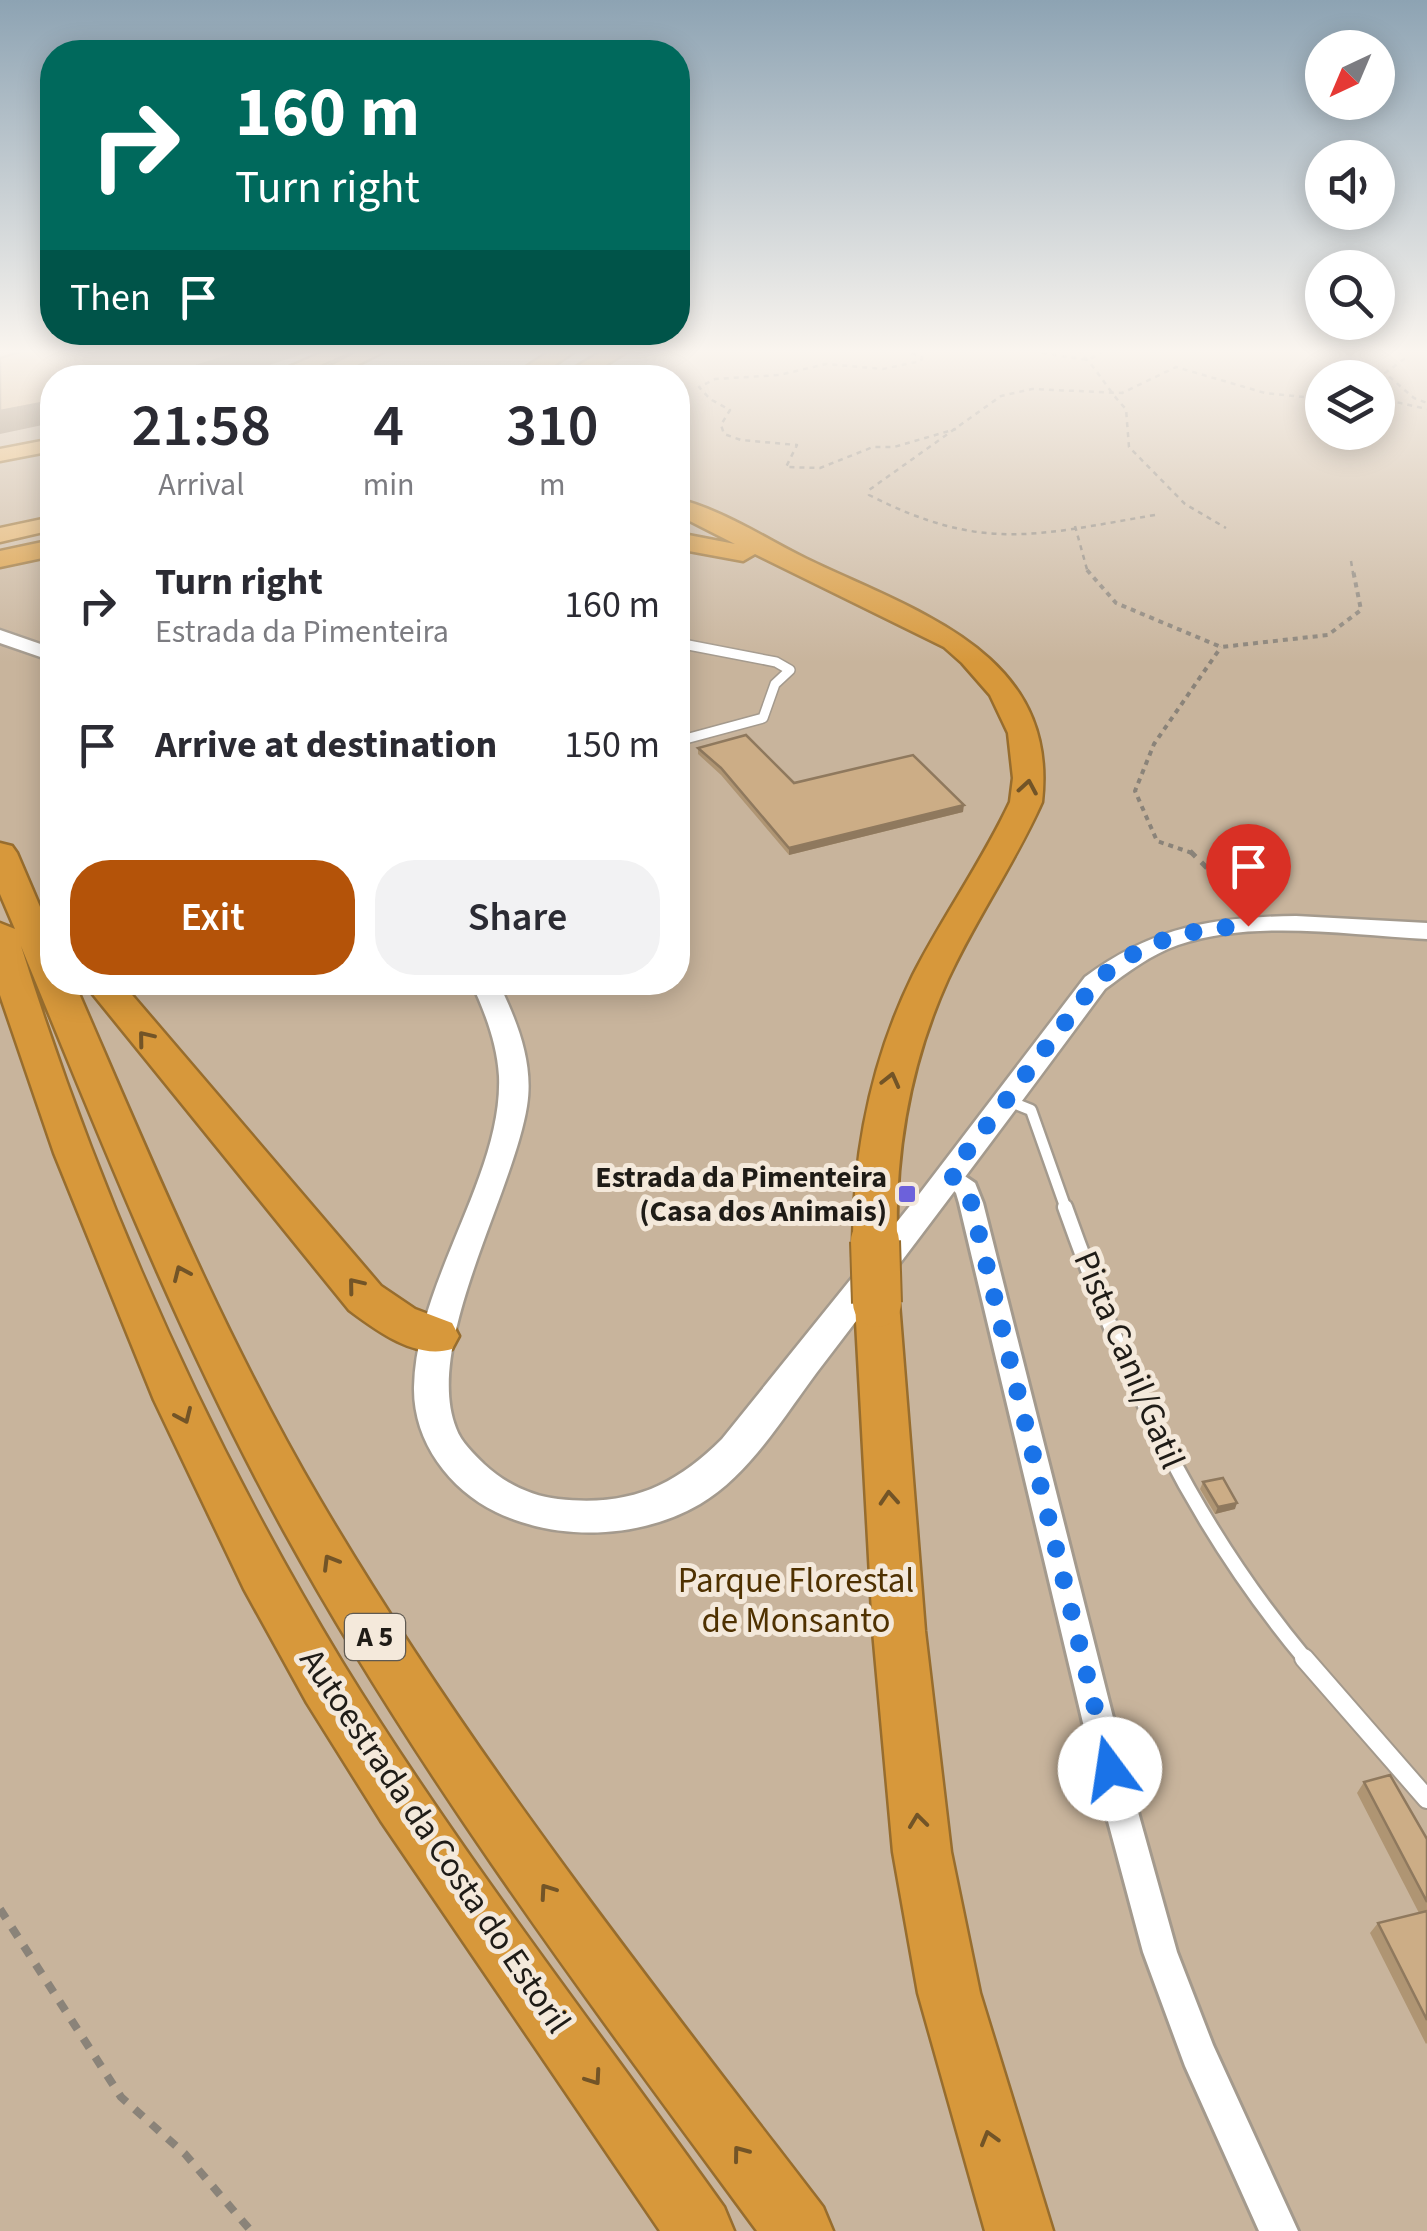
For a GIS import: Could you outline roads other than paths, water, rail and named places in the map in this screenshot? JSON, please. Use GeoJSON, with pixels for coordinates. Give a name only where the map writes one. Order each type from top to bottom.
{"type":"FeatureCollection","features":[{"type":"Feature","properties":{"kind":"highway"},"geometry":{"type":"LineString","coordinates":[[690,512],[923,624],[963,648],[1010,701],[1023,726],[1031,757],[1031,779],[1016,825],[914,1009],[892,1072],[874,1205],[898,1612],[922,1852],[949,1993],[1018,2231]]}},
{"type":"Feature","properties":{"kind":"highway"},"geometry":{"type":"LineString","coordinates":[[0,523],[40,515]]}},
{"type":"Feature","properties":{"kind":"highway"},"geometry":{"type":"LineString","coordinates":[[0,535],[40,527]]}},
{"type":"Feature","properties":{"kind":"highway"},"geometry":{"type":"LineString","coordinates":[[690,544],[768,560],[832,585],[922,630],[983,670]]}},
{"type":"Feature","properties":{"kind":"highway"},"geometry":{"type":"LineString","coordinates":[[0,558],[40,550]]}},
{"type":"Feature","properties":{"kind":"highway"},"geometry":{"type":"LineString","coordinates":[[0,575],[40,567]]}},
{"type":"Feature","properties":{"kind":"highway"},"geometry":{"type":"LineString","coordinates":[[0,832],[40,895]]}},
{"type":"Feature","properties":{"kind":"highway","name":"Autoestrada da Costa do Estoril"},"geometry":{"type":"LineString","coordinates":[[0,853],[40,946]]}},
{"type":"Feature","properties":{"kind":"highway","name":"Autoestrada da Costa do Estoril"},"geometry":{"type":"LineString","coordinates":[[0,934],[32,1045],[172,1388],[204,1461],[268,1584],[360,1738],[700,2231]]}},
{"type":"Feature","properties":{"kind":"highway"},"geometry":{"type":"LineString","coordinates":[[0,986],[32,1045]]}},
{"type":"Feature","properties":{"kind":"highway","name":"Autoestrada da Costa do Estoril"},"geometry":{"type":"LineString","coordinates":[[61,995],[209,1335],[332,1566],[429,1720],[560,1909],[799,2231]]}},
{"type":"Feature","properties":{"kind":"highway"},"geometry":{"type":"LineString","coordinates":[[113,995],[365,1298],[399,1322],[436,1336]]}},
{"type":"Feature","properties":{"kind":"main road"},"geometry":{"type":"LineString","coordinates":[[0,636],[40,651]]}},
{"type":"Feature","properties":{"kind":"main road"},"geometry":{"type":"LineString","coordinates":[[489,995],[512,1049],[512,1104],[495,1169],[436,1336],[432,1370],[435,1421],[458,1462],[485,1488],[522,1505],[561,1516],[597,1516],[676,1498],[710,1476],[735,1450],[1095,983],[1118,961],[1180,933],[1214,927],[1427,931]]}},
{"type":"Feature","properties":{"kind":"street"},"geometry":{"type":"LineString","coordinates":[[950,1174],[966,1189],[971,1202],[1110,1769],[1160,1952],[1198,2053],[1279,2231]]}},
{"type":"Feature","properties":{"kind":"lane"},"geometry":{"type":"LineString","coordinates":[[690,645],[776,662],[790,670],[775,684],[763,718],[690,739]]}},
{"type":"Feature","properties":{"kind":"lane","name":"Pista Canil/Gatil"},"geometry":{"type":"LineString","coordinates":[[1006,1100],[1031,1110],[1137,1395],[1221,1548],[1324,1682],[1427,1799]]}},
{"type":"Feature","properties":{"kind":"place","name":"Estrada da Pimenteira (Casa dos Animais)"},"geometry":{"type":"Point","coordinates":[907,1194]}},
{"type":"Feature","properties":{"kind":"park label","name":"Parque Florestal de Monsanto"},"geometry":{"type":"Point","coordinates":[796,1601]}}]}
